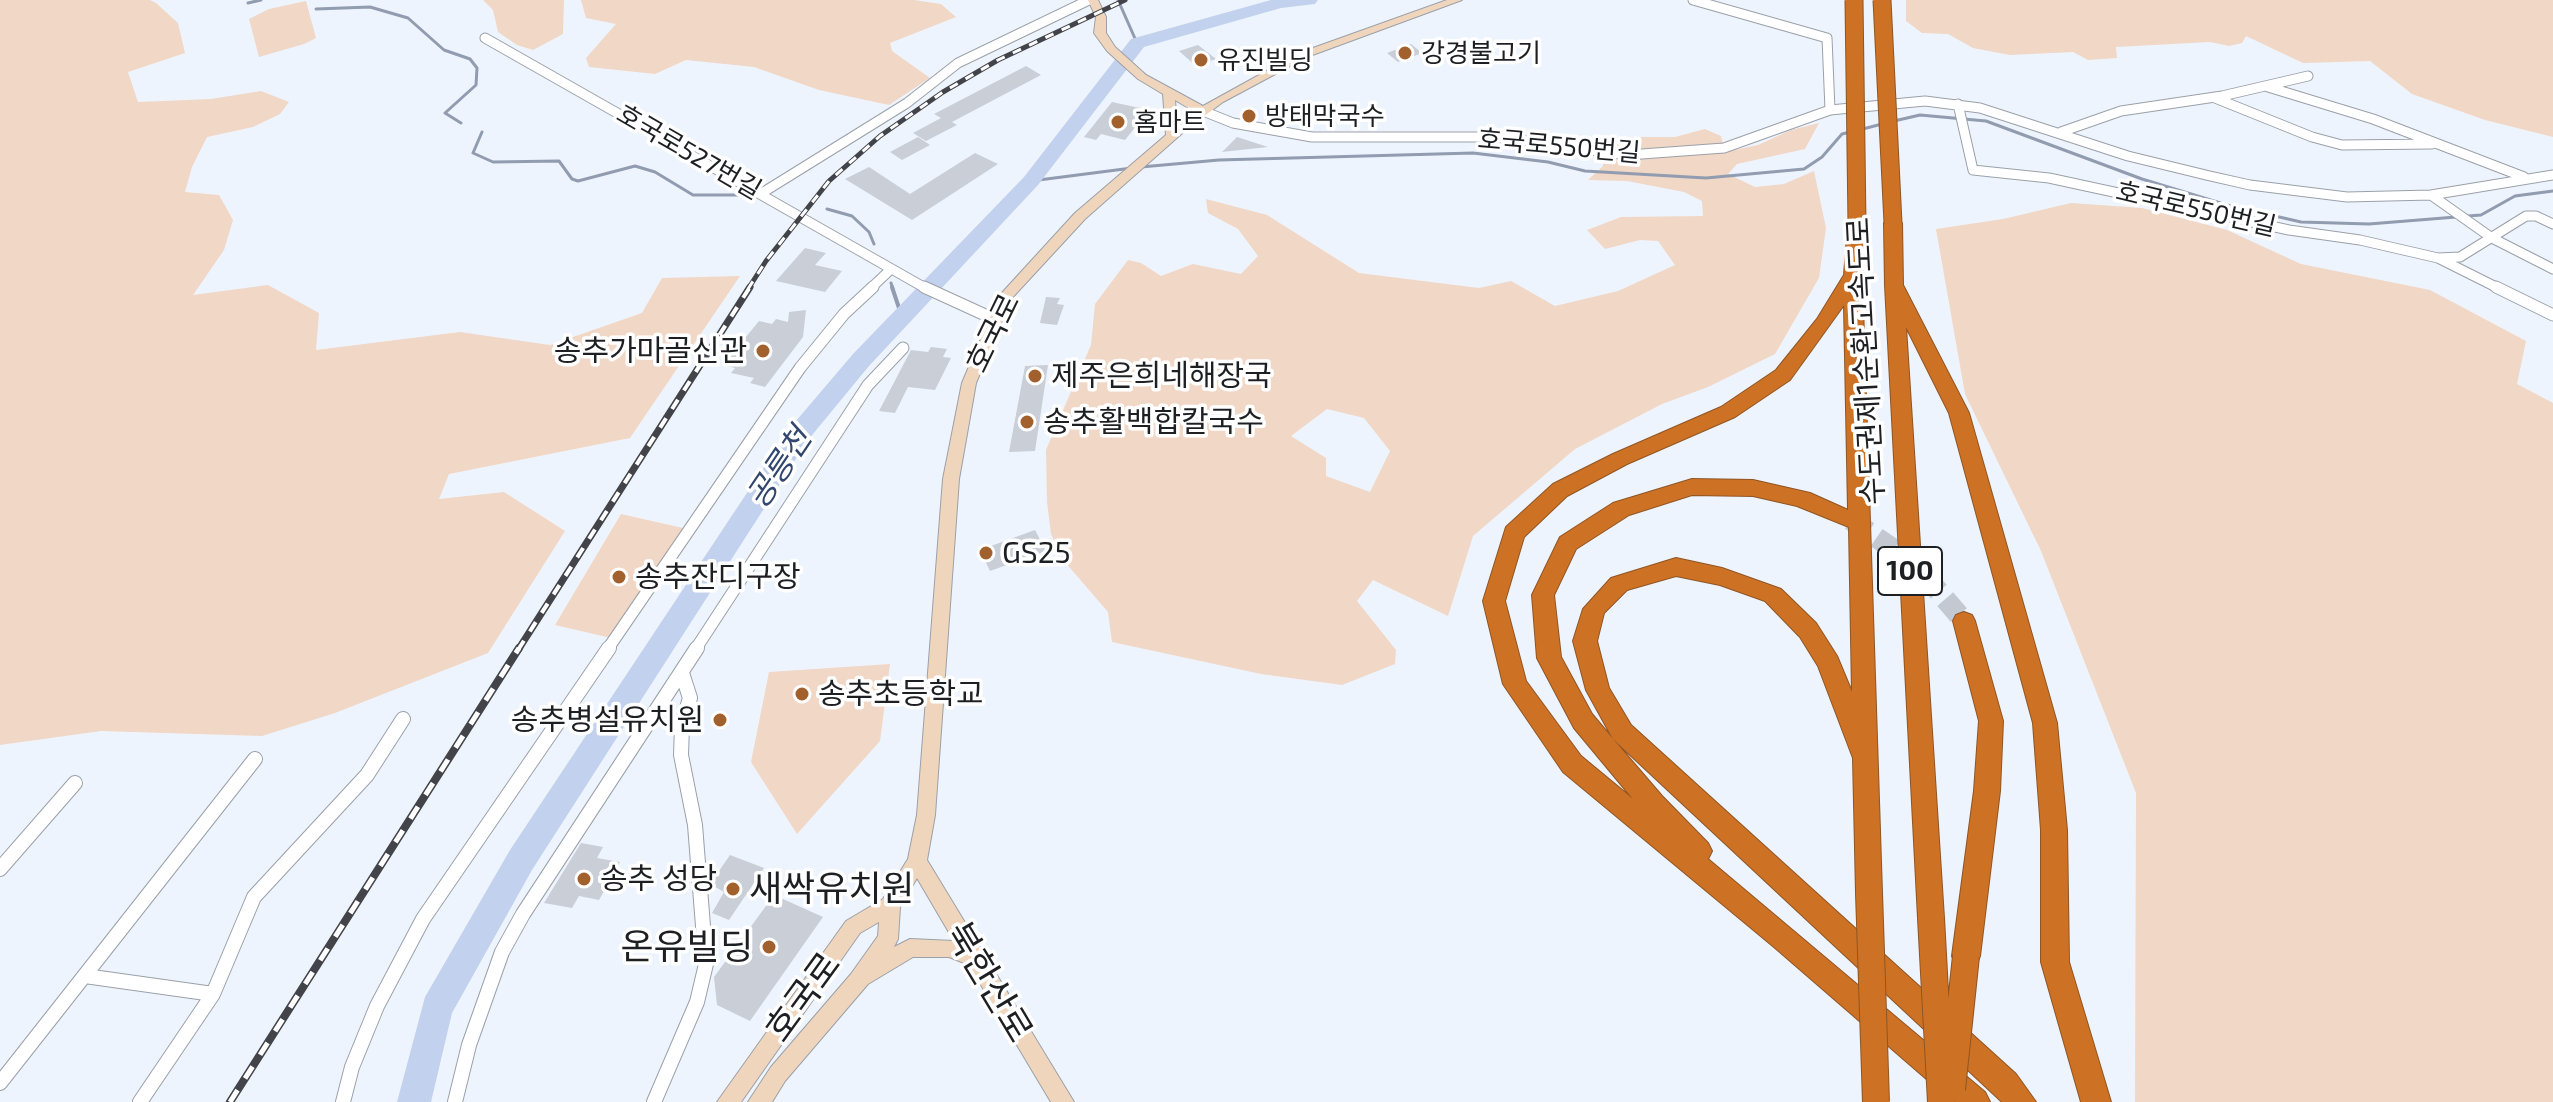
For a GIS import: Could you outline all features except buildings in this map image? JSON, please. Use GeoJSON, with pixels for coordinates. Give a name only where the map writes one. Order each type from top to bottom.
{"type":"FeatureCollection","features":[{"type":"Feature","properties":{"kind":"highway","name":"수도권제1순환고속도로"},"geometry":{"type":"LineString","coordinates":[[1854,0],[1857,224],[1853,275],[1876,1102]]}},
{"type":"Feature","properties":{"kind":"highway","name":"수도권제1순환고속도로"},"geometry":{"type":"LineString","coordinates":[[1882,0],[1894,285],[1941,1102]]}},
{"type":"Feature","properties":{"kind":"highway"},"geometry":{"type":"LineString","coordinates":[[1853,275],[1824,323],[1783,375],[1728,412],[1620,459],[1560,490],[1514,533],[1494,601],[1515,684],[1572,764],[1784,938],[1975,1102]]}},
{"type":"Feature","properties":{"kind":"highway"},"geometry":{"type":"LineString","coordinates":[[1894,285],[1959,413],[2045,723],[2054,830],[2055,962],[2096,1102]]}},
{"type":"Feature","properties":{"kind":"highway"},"geometry":{"type":"LineString","coordinates":[[1784,938],[1653,804],[1583,721],[1549,658],[1543,595],[1568,543],[1621,509],[1692,487],[1753,488],[1802,499],[1851,520]]}},
{"type":"Feature","properties":{"kind":"highway"},"geometry":{"type":"LineString","coordinates":[[1865,757],[1829,663],[1808,630],[1773,595],[1722,577],[1676,567],[1619,584],[1594,609],[1585,641],[1598,690],[1622,732],[1995,1074],[2021,1102]]}},
{"type":"Feature","properties":{"kind":"highway"},"geometry":{"type":"LineString","coordinates":[[1950,1102],[1987,791],[1991,721],[1964,621]]}},
{"type":"Feature","properties":{"kind":"street"},"geometry":{"type":"LineString","coordinates":[[762,193],[907,103],[958,63],[1091,0],[1101,17],[1100,33],[1111,49],[1142,77],[1203,111]]}},
{"type":"Feature","properties":{"kind":"street","name":"호국로"},"geometry":{"type":"LineString","coordinates":[[728,1102],[853,927],[890,905],[917,861],[926,815],[951,479],[969,383],[1006,296],[1040,256],[1144,158],[1203,111],[1263,74],[1303,55],[1457,0]]}},
{"type":"Feature","properties":{"kind":"street"},"geometry":{"type":"LineString","coordinates":[[1693,0],[1827,38],[1830,110]]}},
{"type":"Feature","properties":{"kind":"street","name":"호국로527번길"},"geometry":{"type":"LineString","coordinates":[[485,38],[891,269],[948,300],[994,319]]}},
{"type":"Feature","properties":{"kind":"street"},"geometry":{"type":"LineString","coordinates":[[2061,132],[2121,111],[2268,87],[2308,76]]}},
{"type":"Feature","properties":{"kind":"street"},"geometry":{"type":"LineString","coordinates":[[2268,87],[2373,119],[2524,177]]}},
{"type":"Feature","properties":{"kind":"street"},"geometry":{"type":"LineString","coordinates":[[1169,93],[1172,135]]}},
{"type":"Feature","properties":{"kind":"street"},"geometry":{"type":"LineString","coordinates":[[2212,97],[2312,137],[2356,148],[2439,144]]}},
{"type":"Feature","properties":{"kind":"street","name":"호국로550번길"},"geometry":{"type":"LineString","coordinates":[[1203,111],[1233,123],[1312,137],[1496,137],[1641,155],[1724,148],[1830,110],[1925,101],[1958,104],[2061,132],[2128,156],[2250,185],[2347,197],[2435,198],[2524,177],[2553,175]]}},
{"type":"Feature","properties":{"kind":"street","name":"호국로550번길"},"geometry":{"type":"LineString","coordinates":[[1958,104],[1973,170],[2049,178],[2289,230],[2360,240],[2438,258],[2553,315]]}},
{"type":"Feature","properties":{"kind":"street"},"geometry":{"type":"LineString","coordinates":[[2435,198],[2487,234],[2553,269]]}},
{"type":"Feature","properties":{"kind":"street","name":"호국로550번길"},"geometry":{"type":"LineString","coordinates":[[2438,258],[2460,257],[2487,234],[2529,215],[2553,224]]}},
{"type":"Feature","properties":{"kind":"street"},"geometry":{"type":"LineString","coordinates":[[343,1102],[352,1067],[377,1006],[431,906],[800,368],[844,314],[891,269]]}},
{"type":"Feature","properties":{"kind":"street"},"geometry":{"type":"LineString","coordinates":[[455,1102],[469,1045],[502,952],[557,860],[868,385],[903,348]]}},
{"type":"Feature","properties":{"kind":"street"},"geometry":{"type":"LineString","coordinates":[[654,1102],[697,1002],[706,964],[695,825],[681,755],[682,726],[690,698],[682,673]]}},
{"type":"Feature","properties":{"kind":"street"},"geometry":{"type":"LineString","coordinates":[[140,1102],[213,994],[254,897],[367,775],[403,719]]}},
{"type":"Feature","properties":{"kind":"street"},"geometry":{"type":"LineString","coordinates":[[0,1083],[255,759]]}},
{"type":"Feature","properties":{"kind":"street"},"geometry":{"type":"LineString","coordinates":[[0,869],[75,783]]}},
{"type":"Feature","properties":{"kind":"street","name":"북한산로"},"geometry":{"type":"LineString","coordinates":[[917,861],[1063,1102]]}},
{"type":"Feature","properties":{"kind":"street","name":"호국로"},"geometry":{"type":"LineString","coordinates":[[759,1102],[778,1074],[858,981],[888,939],[890,905]]}},
{"type":"Feature","properties":{"kind":"street"},"geometry":{"type":"LineString","coordinates":[[858,981],[910,948],[949,948],[973,957]]}},
{"type":"Feature","properties":{"kind":"street"},"geometry":{"type":"LineString","coordinates":[[85,976],[213,994]]}},
{"type":"Feature","properties":{"kind":"shaded area"},"geometry":{"type":"Polygon","coordinates":[[[0,0],[150,0],[156,3],[178,23],[185,53],[128,72],[138,102],[211,99],[261,91],[289,102],[280,114],[253,127],[207,137],[192,167],[185,192],[219,195],[233,220],[224,250],[193,295],[268,285],[319,313],[316,350],[460,332],[550,345],[642,313],[662,278],[740,276],[630,438],[449,474],[439,499],[504,492],[565,531],[488,653],[335,713],[262,736],[101,731],[0,745],[0,0]]]}},
{"type":"Feature","properties":{"kind":"shaded area"},"geometry":{"type":"Polygon","coordinates":[[[483,0],[564,0],[563,34],[533,50],[517,45],[498,32],[493,10],[483,0]]]}},
{"type":"Feature","properties":{"kind":"shaded area"},"geometry":{"type":"Polygon","coordinates":[[[581,0],[914,0],[941,4],[956,17],[890,43],[892,51],[930,78],[889,105],[819,90],[754,67],[686,60],[655,74],[589,67],[586,58],[616,24],[586,18],[581,0]]]}},
{"type":"Feature","properties":{"kind":"shaded area"},"geometry":{"type":"Polygon","coordinates":[[[1906,0],[2553,0],[2553,137],[2485,120],[2412,94],[2370,61],[2303,63],[2246,36],[2242,43],[2229,46],[2210,42],[2116,47],[2117,58],[2088,60],[2073,52],[2010,55],[1973,48],[1948,34],[1922,33],[1906,21],[1906,0]]]}},
{"type":"Feature","properties":{"kind":"shaded area"},"geometry":{"type":"Polygon","coordinates":[[[306,1],[316,38],[259,57],[249,19],[269,9],[306,1]]]}},
{"type":"Feature","properties":{"kind":"shaded area"},"geometry":{"type":"Polygon","coordinates":[[[1819,123],[1805,149],[1737,164],[1728,174],[1755,187],[1784,184],[1814,171],[1826,228],[1819,278],[1775,354],[1708,387],[1662,404],[1575,449],[1473,536],[1448,616],[1373,580],[1357,601],[1396,650],[1395,664],[1342,685],[1261,674],[1112,642],[1108,612],[1064,561],[1051,534],[1046,450],[1091,345],[1095,304],[1128,260],[1141,263],[1161,276],[1193,264],[1241,274],[1258,256],[1238,229],[1208,213],[1206,199],[1267,215],[1359,273],[1479,288],[1511,281],[1555,306],[1618,291],[1675,265],[1658,241],[1640,240],[1605,249],[1587,230],[1621,217],[1703,216],[1702,201],[1684,192],[1627,181],[1588,180],[1603,166],[1603,137],[1675,137],[1705,129],[1721,136],[1725,152],[1758,145],[1791,130],[1819,123]],[[1327,409],[1291,436],[1326,458],[1326,476],[1370,492],[1390,451],[1364,418],[1327,409]]]}},
{"type":"Feature","properties":{"kind":"shaded area"},"geometry":{"type":"Polygon","coordinates":[[[2071,203],[2142,208],[2227,230],[2301,264],[2430,290],[2526,341],[2517,384],[2553,403],[2553,1102],[2135,1102],[2136,793],[2041,551],[1965,394],[1936,229],[2003,219],[2071,203]]]}},
{"type":"Feature","properties":{"kind":"shaded area","name":"송추잔디구장"},"geometry":{"type":"Polygon","coordinates":[[[621,514],[687,529],[611,638],[555,625],[621,514]]]}},
{"type":"Feature","properties":{"kind":"shaded area"},"geometry":{"type":"Polygon","coordinates":[[[890,664],[880,741],[797,834],[751,762],[769,672],[890,664]]]}},
{"type":"Feature","properties":{"kind":"waterway"},"geometry":{"type":"LineString","coordinates":[[248,3],[261,0]]}},
{"type":"Feature","properties":{"kind":"waterway"},"geometry":{"type":"LineString","coordinates":[[1118,0],[1137,43]]}},
{"type":"Feature","properties":{"kind":"waterway","name":"공릉천"},"geometry":{"type":"LineString","coordinates":[[414,1102],[437,1008],[521,860],[799,434],[861,360],[1031,181],[1137,43],[1280,3],[1309,0]]}},
{"type":"Feature","properties":{"kind":"waterway"},"geometry":{"type":"LineString","coordinates":[[316,9],[370,7],[408,18],[444,50],[470,59],[477,68],[476,85],[445,113],[461,123]]}},
{"type":"Feature","properties":{"kind":"waterway"},"geometry":{"type":"LineString","coordinates":[[1894,121],[1920,115],[1986,121],[2142,179],[2227,205],[2301,222],[2369,224],[2481,215],[2515,196],[2553,191]]}},
{"type":"Feature","properties":{"kind":"waterway"},"geometry":{"type":"LineString","coordinates":[[1859,130],[1882,124]]}},
{"type":"Feature","properties":{"kind":"waterway"},"geometry":{"type":"LineString","coordinates":[[482,132],[473,153],[493,162],[559,161],[572,179],[578,181],[635,166],[655,172],[693,195],[739,195]]}},
{"type":"Feature","properties":{"kind":"waterway"},"geometry":{"type":"LineString","coordinates":[[1141,167],[1219,160],[1473,153],[1548,162],[1585,171],[1706,178],[1804,169],[1822,157],[1842,134],[1850,132]]}},
{"type":"Feature","properties":{"kind":"waterway"},"geometry":{"type":"LineString","coordinates":[[1031,181],[1132,168]]}},
{"type":"Feature","properties":{"kind":"waterway"},"geometry":{"type":"LineString","coordinates":[[827,209],[852,216],[869,232],[874,244]]}},
{"type":"Feature","properties":{"kind":"waterway"},"geometry":{"type":"LineString","coordinates":[[891,283],[893,289]]}},
{"type":"Feature","properties":{"kind":"waterway"},"geometry":{"type":"LineString","coordinates":[[892,287],[902,317]]}},
{"type":"Feature","properties":{"kind":"tunnel"},"geometry":{"type":"LineString","coordinates":[[1851,520],[1915,564],[1964,621]]}},
{"type":"Feature","properties":{"kind":"railway"},"geometry":{"type":"LineString","coordinates":[[748,289],[829,181],[880,136],[943,92],[998,60],[1125,0]]}},
{"type":"Feature","properties":{"kind":"railway"},"geometry":{"type":"LineString","coordinates":[[518,650],[750,287]]}},
{"type":"Feature","properties":{"kind":"railway"},"geometry":{"type":"LineString","coordinates":[[230,1102],[519,648]]}},
{"type":"Feature","properties":{"kind":"place","name":"강경불고기"},"geometry":{"type":"Point","coordinates":[1405,53]}},
{"type":"Feature","properties":{"kind":"place","name":"유진빌딩"},"geometry":{"type":"Point","coordinates":[1201,60]}},
{"type":"Feature","properties":{"kind":"place","name":"방태막국수"},"geometry":{"type":"Point","coordinates":[1249,116]}},
{"type":"Feature","properties":{"kind":"place","name":"홈마트"},"geometry":{"type":"Point","coordinates":[1118,122]}},
{"type":"Feature","properties":{"kind":"place","name":"송추가마골신관"},"geometry":{"type":"Point","coordinates":[763,351]}},
{"type":"Feature","properties":{"kind":"place","name":"제주은희네해장국"},"geometry":{"type":"Point","coordinates":[1035,376]}},
{"type":"Feature","properties":{"kind":"place","name":"송추활백합칼국수"},"geometry":{"type":"Point","coordinates":[1027,422]}},
{"type":"Feature","properties":{"kind":"place","name":"GS25"},"geometry":{"type":"Point","coordinates":[986,553]}},
{"type":"Feature","properties":{"kind":"place","name":"송추잔디구장"},"geometry":{"type":"Point","coordinates":[619,577]}},
{"type":"Feature","properties":{"kind":"place","name":"송추초등학교"},"geometry":{"type":"Point","coordinates":[802,694]}},
{"type":"Feature","properties":{"kind":"place","name":"송추병설유치원"},"geometry":{"type":"Point","coordinates":[720,720]}},
{"type":"Feature","properties":{"kind":"place","name":"송추 성당"},"geometry":{"type":"Point","coordinates":[584,879]}},
{"type":"Feature","properties":{"kind":"place","name":"새싹유치원"},"geometry":{"type":"Point","coordinates":[733,889]}},
{"type":"Feature","properties":{"kind":"place","name":"온유빌딩"},"geometry":{"type":"Point","coordinates":[769,947]}}]}
